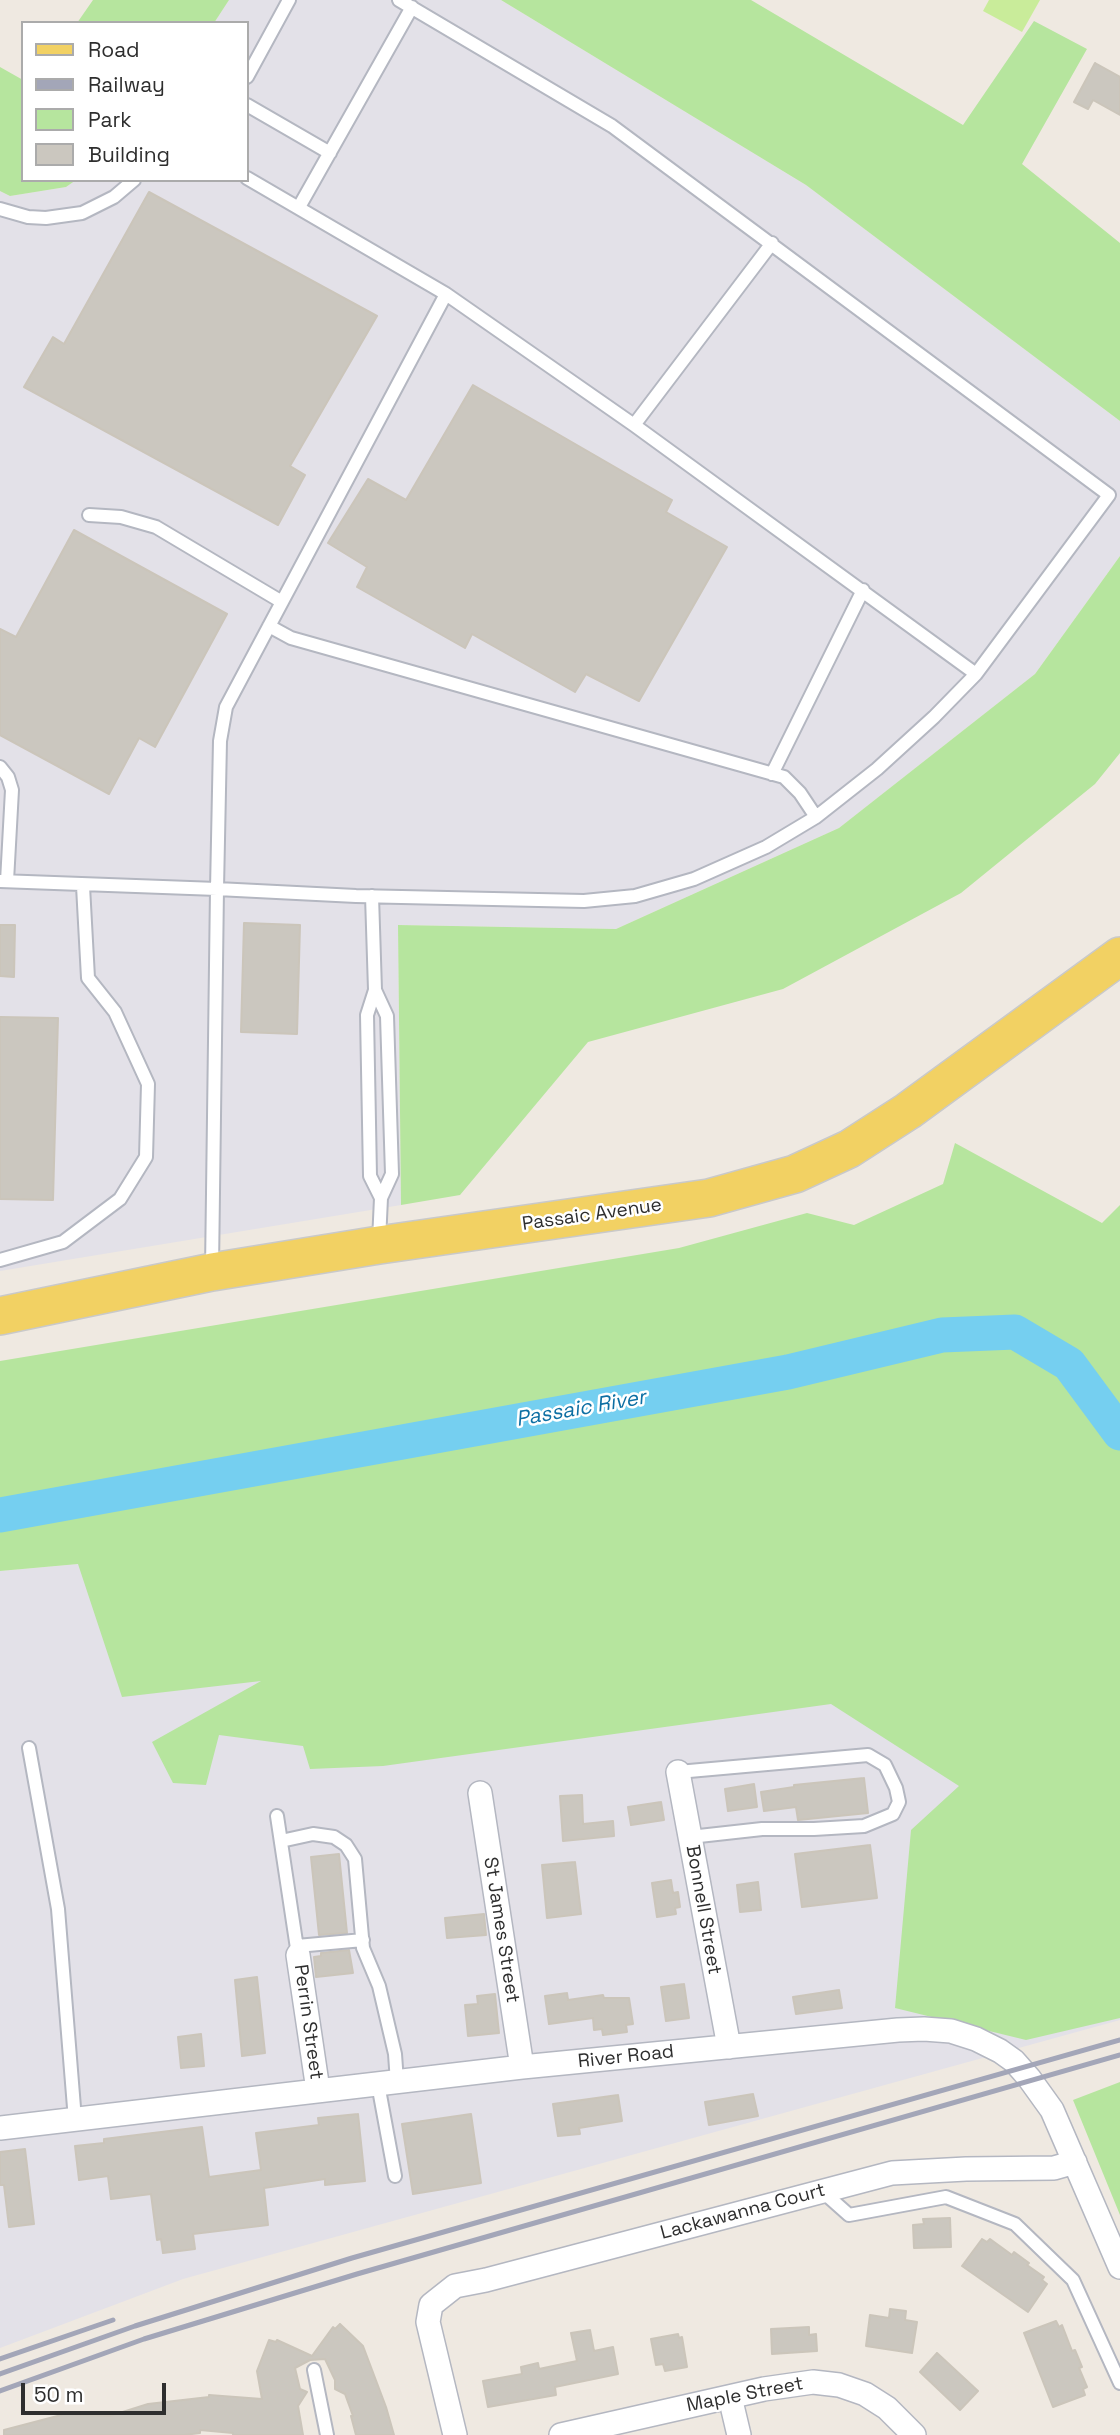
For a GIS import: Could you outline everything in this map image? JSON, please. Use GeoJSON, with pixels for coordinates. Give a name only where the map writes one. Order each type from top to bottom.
{"type":"FeatureCollection","features":[{"type":"Feature","properties":{"kind":"main road","name":"Passaic Avenue"},"geometry":{"type":"LineString","coordinates":[[0,1316],[212,1272],[379,1245],[709,1198],[795,1174],[849,1149],[908,1111],[1120,956]]}},
{"type":"Feature","properties":{"kind":"street","name":"Bonnell Street"},"geometry":{"type":"LineString","coordinates":[[678,1772],[729,2047]]}},
{"type":"Feature","properties":{"kind":"street","name":"St James Street"},"geometry":{"type":"LineString","coordinates":[[480,1793],[522,2067]]}},
{"type":"Feature","properties":{"kind":"street","name":"Perrin Street"},"geometry":{"type":"LineString","coordinates":[[297,1950],[318,2090]]}},
{"type":"Feature","properties":{"kind":"street","name":"River Road"},"geometry":{"type":"LineString","coordinates":[[0,2128],[522,2067],[924,2029],[951,2031],[976,2039],[1014,2061],[1052,2110],[1120,2267]]}},
{"type":"Feature","properties":{"kind":"street","name":"Lackawanna Court"},"geometry":{"type":"LineString","coordinates":[[455,2435],[428,2315],[431,2305],[455,2286],[892,2173],[1054,2168],[1075,2162]]}},
{"type":"Feature","properties":{"kind":"street","name":"Maple Street"},"geometry":{"type":"LineString","coordinates":[[561,2435],[795,2383],[813,2382],[839,2385],[864,2394],[887,2408],[914,2435]]}},
{"type":"Feature","properties":{"kind":"street"},"geometry":{"type":"LineString","coordinates":[[730,2397],[739,2435]]}},
{"type":"Feature","properties":{"kind":"lane"},"geometry":{"type":"LineString","coordinates":[[248,75],[289,0]]}},
{"type":"Feature","properties":{"kind":"lane"},"geometry":{"type":"LineString","coordinates":[[0,767],[8,777],[12,790],[3,881],[372,896],[584,901],[635,896],[694,879],[766,848],[816,817],[877,769],[976,674],[1109,495],[772,243],[586,108],[400,0]]}},
{"type":"Feature","properties":{"kind":"lane"},"geometry":{"type":"LineString","coordinates":[[299,207],[412,8]]}},
{"type":"Feature","properties":{"kind":"lane"},"geometry":{"type":"LineString","coordinates":[[248,106],[330,153]]}},
{"type":"Feature","properties":{"kind":"lane"},"geometry":{"type":"LineString","coordinates":[[248,179],[446,294],[634,425],[976,674]]}},
{"type":"Feature","properties":{"kind":"lane"},"geometry":{"type":"LineString","coordinates":[[0,209],[46,219],[82,214],[114,197],[132,182]]}},
{"type":"Feature","properties":{"kind":"lane"},"geometry":{"type":"LineString","coordinates":[[634,425],[772,243]]}},
{"type":"Feature","properties":{"kind":"lane"},"geometry":{"type":"LineString","coordinates":[[212,1272],[217,889],[222,726],[226,707],[446,294]]}},
{"type":"Feature","properties":{"kind":"lane"},"geometry":{"type":"LineString","coordinates":[[89,515],[121,517],[156,527],[282,602]]}},
{"type":"Feature","properties":{"kind":"lane"},"geometry":{"type":"LineString","coordinates":[[772,774],[863,590]]}},
{"type":"Feature","properties":{"kind":"lane"},"geometry":{"type":"LineString","coordinates":[[269,626],[290,638],[784,777],[800,793],[816,817]]}},
{"type":"Feature","properties":{"kind":"lane"},"geometry":{"type":"LineString","coordinates":[[0,1260],[63,1242],[120,1199],[146,1157],[148,1084],[115,1012],[88,978],[83,886]]}},
{"type":"Feature","properties":{"kind":"lane"},"geometry":{"type":"LineString","coordinates":[[372,896],[375,990],[367,1014],[370,1176],[381,1198]]}},
{"type":"Feature","properties":{"kind":"lane"},"geometry":{"type":"LineString","coordinates":[[375,990],[387,1016],[392,1174],[381,1198],[379,1245]]}},
{"type":"Feature","properties":{"kind":"lane"},"geometry":{"type":"LineString","coordinates":[[29,1748],[58,1909],[75,2120]]}},
{"type":"Feature","properties":{"kind":"lane"},"geometry":{"type":"LineString","coordinates":[[678,1772],[868,1755],[885,1765],[896,1788],[899,1802],[893,1814],[864,1826],[762,1829],[690,1837]]}},
{"type":"Feature","properties":{"kind":"lane"},"geometry":{"type":"LineString","coordinates":[[277,1816],[297,1950],[363,1940]]}},
{"type":"Feature","properties":{"kind":"lane"},"geometry":{"type":"LineString","coordinates":[[281,1841],[313,1834],[334,1837],[346,1845],[355,1859],[363,1948],[379,1986],[395,2054],[388,2083],[395,2176]]}},
{"type":"Feature","properties":{"kind":"lane"},"geometry":{"type":"LineString","coordinates":[[821,2191],[849,2215],[946,2197],[1015,2224],[1073,2280],[1120,2383]]}},
{"type":"Feature","properties":{"kind":"lane"},"geometry":{"type":"LineString","coordinates":[[314,2370],[327,2435]]}},
{"type":"Feature","properties":{"kind":"shaded area"},"geometry":{"type":"Polygon","coordinates":[[[229,0],[501,0],[806,185],[1120,421],[1120,556],[1035,674],[839,828],[616,929],[398,925],[401,1205],[0,1271],[0,191],[10,196],[66,187],[73,182],[248,182],[248,21],[215,21],[229,0]]]}},
{"type":"Feature","properties":{"kind":"shaded area"},"geometry":{"type":"Polygon","coordinates":[[[78,1564],[916,1604],[1120,1722],[1120,2020],[183,2279],[0,2348],[0,1571],[78,1564]]]}},
{"type":"Feature","properties":{"kind":"green space"},"geometry":{"type":"Polygon","coordinates":[[[93,0],[229,0],[215,21],[78,21],[93,0]]]}},
{"type":"Feature","properties":{"kind":"green space"},"geometry":{"type":"Polygon","coordinates":[[[501,0],[751,0],[963,125],[1034,21],[1087,49],[1022,164],[1120,243],[1120,421],[806,185],[501,0]]]}},
{"type":"Feature","properties":{"kind":"green space"},"geometry":{"type":"Polygon","coordinates":[[[989,0],[1040,0],[1022,32],[983,11],[989,0]]]}},
{"type":"Feature","properties":{"kind":"green space"},"geometry":{"type":"Polygon","coordinates":[[[0,67],[21,79],[21,182],[73,182],[66,187],[10,196],[0,191],[0,67]]]}},
{"type":"Feature","properties":{"kind":"green space"},"geometry":{"type":"Polygon","coordinates":[[[1120,556],[1120,753],[1095,784],[961,893],[783,989],[588,1042],[460,1195],[401,1205],[398,925],[616,929],[839,828],[1035,674],[1120,556]]]}},
{"type":"Feature","properties":{"kind":"green space"},"geometry":{"type":"Polygon","coordinates":[[[955,1143],[1102,1223],[1120,1205],[1120,2018],[1026,2040],[895,2008],[911,1830],[959,1786],[831,1704],[383,1766],[310,1769],[303,1746],[219,1735],[206,1785],[173,1783],[152,1742],[261,1681],[122,1697],[78,1564],[0,1571],[0,1361],[679,1248],[807,1213],[854,1225],[943,1184],[955,1143]]]}},
{"type":"Feature","properties":{"kind":"green space"},"geometry":{"type":"Polygon","coordinates":[[[1120,2082],[1120,2215],[1073,2100],[1120,2082]]]}},
{"type":"Feature","properties":{"kind":"building"},"geometry":{"type":"Polygon","coordinates":[[[1095,63],[1120,77],[1120,115],[1093,100],[1088,109],[1074,102],[1095,63]]]}},
{"type":"Feature","properties":{"kind":"building"},"geometry":{"type":"Polygon","coordinates":[[[149,192],[377,316],[290,466],[305,475],[278,525],[24,387],[53,337],[64,344],[149,192]]]}},
{"type":"Feature","properties":{"kind":"building"},"geometry":{"type":"Polygon","coordinates":[[[473,385],[672,500],[666,512],[727,547],[639,701],[586,674],[575,692],[472,634],[465,648],[357,587],[367,567],[328,543],[368,479],[406,500],[473,385]]]}},
{"type":"Feature","properties":{"kind":"building"},"geometry":{"type":"Polygon","coordinates":[[[74,530],[227,614],[155,747],[139,738],[109,794],[0,735],[0,629],[16,637],[74,530]]]}},
{"type":"Feature","properties":{"kind":"building"},"geometry":{"type":"Polygon","coordinates":[[[244,923],[300,925],[297,1034],[241,1032],[244,923]]]}},
{"type":"Feature","properties":{"kind":"building"},"geometry":{"type":"Polygon","coordinates":[[[0,925],[15,925],[14,977],[0,976],[0,925]]]}},
{"type":"Feature","properties":{"kind":"building"},"geometry":{"type":"Polygon","coordinates":[[[0,1017],[58,1018],[53,1200],[0,1199],[0,1017]]]}},
{"type":"Feature","properties":{"kind":"building"},"geometry":{"type":"Polygon","coordinates":[[[864,1778],[868,1813],[798,1820],[796,1807],[764,1811],[761,1792],[794,1785],[864,1778]]]}},
{"type":"Feature","properties":{"kind":"building"},"geometry":{"type":"Polygon","coordinates":[[[754,1784],[757,1807],[728,1811],[725,1789],[754,1784]]]}},
{"type":"Feature","properties":{"kind":"building"},"geometry":{"type":"Polygon","coordinates":[[[582,1795],[583,1824],[613,1821],[614,1836],[563,1841],[560,1796],[582,1795]]]}},
{"type":"Feature","properties":{"kind":"building"},"geometry":{"type":"Polygon","coordinates":[[[661,1802],[664,1820],[631,1825],[628,1807],[661,1802]]]}},
{"type":"Feature","properties":{"kind":"building"},"geometry":{"type":"Polygon","coordinates":[[[870,1845],[877,1898],[802,1907],[795,1854],[870,1845]]]}},
{"type":"Feature","properties":{"kind":"building"},"geometry":{"type":"Polygon","coordinates":[[[339,1854],[347,1933],[319,1935],[311,1857],[339,1854]]]}},
{"type":"Feature","properties":{"kind":"building"},"geometry":{"type":"Polygon","coordinates":[[[575,1862],[581,1914],[547,1918],[542,1865],[575,1862]]]}},
{"type":"Feature","properties":{"kind":"building"},"geometry":{"type":"Polygon","coordinates":[[[671,1880],[673,1893],[678,1892],[680,1907],[675,1908],[676,1914],[657,1917],[652,1883],[671,1880]]]}},
{"type":"Feature","properties":{"kind":"building"},"geometry":{"type":"Polygon","coordinates":[[[758,1882],[761,1910],[740,1912],[737,1885],[758,1882]]]}},
{"type":"Feature","properties":{"kind":"building"},"geometry":{"type":"Polygon","coordinates":[[[484,1914],[486,1935],[447,1938],[445,1918],[484,1914]]]}},
{"type":"Feature","properties":{"kind":"building"},"geometry":{"type":"Polygon","coordinates":[[[349,1950],[353,1973],[316,1977],[314,1957],[321,1956],[321,1953],[349,1950]]]}},
{"type":"Feature","properties":{"kind":"building"},"geometry":{"type":"Polygon","coordinates":[[[257,1977],[265,2053],[242,2056],[235,1980],[257,1977]]]}},
{"type":"Feature","properties":{"kind":"building"},"geometry":{"type":"Polygon","coordinates":[[[684,1984],[689,2018],[666,2021],[661,1987],[684,1984]]]}},
{"type":"Feature","properties":{"kind":"building"},"geometry":{"type":"Polygon","coordinates":[[[839,1990],[842,2008],[796,2014],[793,1997],[839,1990]]]}},
{"type":"Feature","properties":{"kind":"building"},"geometry":{"type":"Polygon","coordinates":[[[567,1993],[568,2000],[603,1995],[604,1998],[629,1998],[633,2024],[626,2025],[627,2032],[603,2035],[602,2029],[594,2030],[593,2018],[549,2024],[545,1996],[567,1993]]]}},
{"type":"Feature","properties":{"kind":"building"},"geometry":{"type":"Polygon","coordinates":[[[495,1994],[499,2033],[468,2036],[465,2005],[478,2004],[477,1996],[495,1994]]]}},
{"type":"Feature","properties":{"kind":"building"},"geometry":{"type":"Polygon","coordinates":[[[201,2034],[204,2066],[181,2068],[178,2037],[201,2034]]]}},
{"type":"Feature","properties":{"kind":"building"},"geometry":{"type":"Polygon","coordinates":[[[753,2094],[758,2116],[709,2125],[705,2102],[753,2094]]]}},
{"type":"Feature","properties":{"kind":"building"},"geometry":{"type":"Polygon","coordinates":[[[618,2095],[622,2121],[579,2128],[580,2134],[558,2136],[553,2104],[618,2095]]]}},
{"type":"Feature","properties":{"kind":"building"},"geometry":{"type":"Polygon","coordinates":[[[358,2114],[365,2181],[325,2185],[325,2179],[264,2188],[268,2225],[193,2234],[195,2249],[163,2253],[161,2239],[157,2240],[151,2194],[111,2199],[108,2176],[79,2180],[75,2146],[104,2143],[104,2139],[202,2127],[209,2177],[261,2170],[256,2133],[319,2125],[318,2118],[358,2114]]]}},
{"type":"Feature","properties":{"kind":"building"},"geometry":{"type":"Polygon","coordinates":[[[471,2114],[481,2183],[413,2194],[402,2124],[471,2114]]]}},
{"type":"Feature","properties":{"kind":"building"},"geometry":{"type":"Polygon","coordinates":[[[25,2149],[34,2224],[9,2227],[4,2185],[0,2185],[0,2152],[25,2149]]]}},
{"type":"Feature","properties":{"kind":"building"},"geometry":{"type":"Polygon","coordinates":[[[950,2218],[951,2247],[914,2248],[913,2225],[924,2224],[923,2219],[950,2218]]]}},
{"type":"Feature","properties":{"kind":"building"},"geometry":{"type":"Polygon","coordinates":[[[982,2239],[987,2242],[990,2239],[1012,2255],[1014,2252],[1044,2277],[1042,2280],[1047,2284],[1028,2312],[962,2266],[982,2239]]]}},
{"type":"Feature","properties":{"kind":"building"},"geometry":{"type":"Polygon","coordinates":[[[890,2309],[906,2311],[905,2320],[917,2322],[912,2353],[866,2346],[870,2315],[889,2318],[890,2309]]]}},
{"type":"Feature","properties":{"kind":"building"},"geometry":{"type":"Polygon","coordinates":[[[1056,2321],[1059,2327],[1062,2325],[1072,2351],[1075,2350],[1087,2387],[1083,2389],[1085,2395],[1053,2407],[1024,2333],[1056,2321]]]}},
{"type":"Feature","properties":{"kind":"building"},"geometry":{"type":"Polygon","coordinates":[[[340,2324],[363,2346],[394,2435],[356,2435],[345,2394],[335,2389],[335,2380],[325,2359],[310,2360],[295,2368],[300,2389],[307,2392],[298,2406],[303,2435],[233,2435],[200,2430],[200,2433],[184,2435],[4,2435],[4,2430],[65,2414],[110,2416],[148,2404],[209,2395],[262,2399],[257,2371],[269,2340],[277,2340],[312,2356],[333,2327],[335,2329],[340,2324]]]}},
{"type":"Feature","properties":{"kind":"building"},"geometry":{"type":"Polygon","coordinates":[[[809,2327],[809,2335],[816,2334],[817,2351],[772,2354],[771,2329],[809,2327]]]}},
{"type":"Feature","properties":{"kind":"building"},"geometry":{"type":"Polygon","coordinates":[[[590,2330],[594,2351],[613,2347],[618,2374],[555,2387],[556,2395],[488,2407],[483,2381],[522,2374],[521,2367],[538,2363],[539,2369],[577,2361],[571,2333],[590,2330]]]}},
{"type":"Feature","properties":{"kind":"building"},"geometry":{"type":"Polygon","coordinates":[[[678,2334],[679,2338],[682,2337],[687,2367],[665,2371],[663,2364],[656,2365],[651,2339],[678,2334]]]}},
{"type":"Feature","properties":{"kind":"building"},"geometry":{"type":"Polygon","coordinates":[[[937,2353],[978,2391],[960,2410],[920,2372],[937,2353]]]}},
{"type":"Feature","properties":{"kind":"waterway","name":"Passaic River"},"geometry":{"type":"LineString","coordinates":[[0,1515],[788,1372],[942,1335],[1015,1332],[1069,1364],[1120,1433]]}},
{"type":"Feature","properties":{"kind":"railway"},"geometry":{"type":"LineString","coordinates":[[0,2374],[135,2326],[352,2258],[1120,2040]]}},
{"type":"Feature","properties":{"kind":"railway"},"geometry":{"type":"LineString","coordinates":[[0,2391],[144,2339],[357,2274],[1120,2055]]}},
{"type":"Feature","properties":{"kind":"railway"},"geometry":{"type":"LineString","coordinates":[[0,2359],[113,2320]]}}]}
